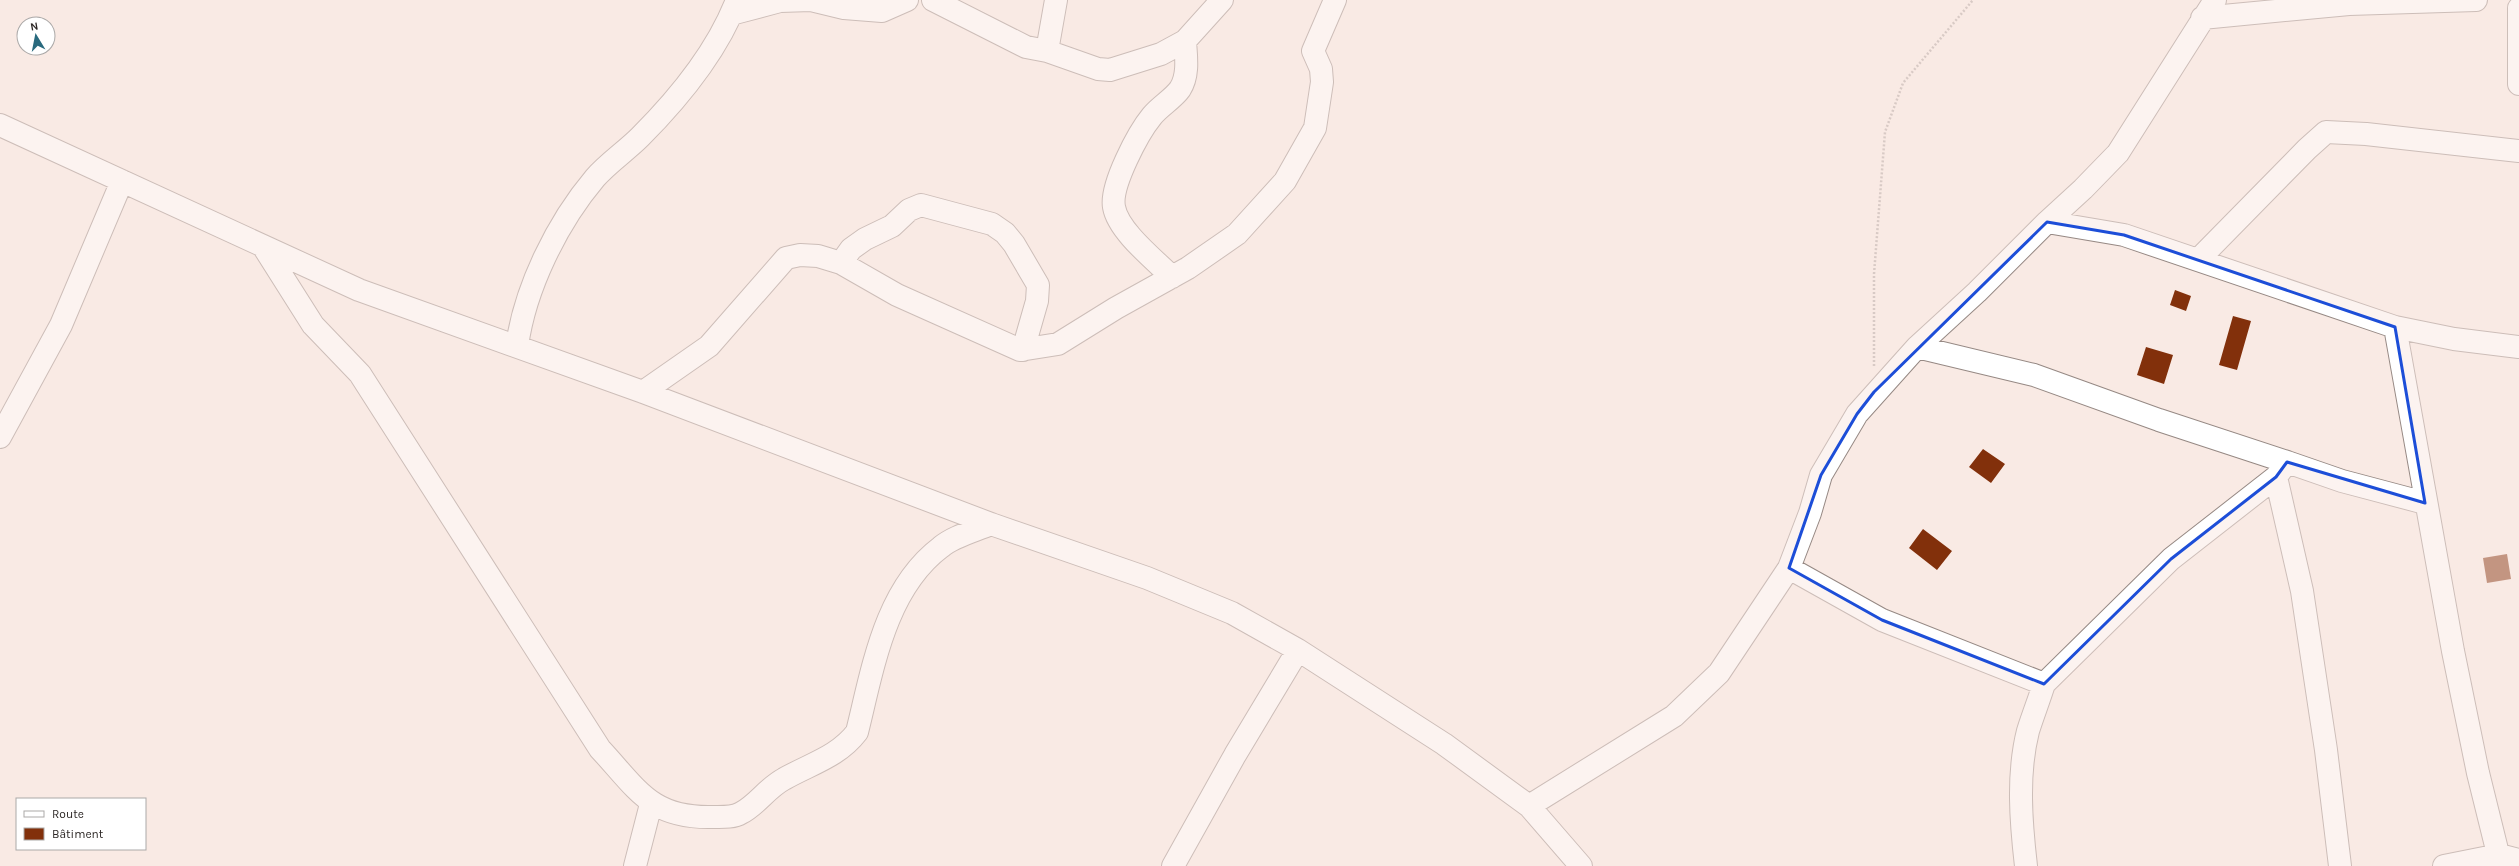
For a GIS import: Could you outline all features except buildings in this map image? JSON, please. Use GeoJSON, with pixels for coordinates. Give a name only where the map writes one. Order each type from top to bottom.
{"type":"FeatureCollection","features":[{"type":"Feature","properties":{"kind":"street"},"geometry":{"type":"LineString","coordinates":[[517,346],[521,317],[556,233],[596,178],[640,137],[677,97],[715,46],[734,7],[780,1],[811,0],[844,8],[882,11],[907,0]]}},
{"type":"Feature","properties":{"kind":"street"},"geometry":{"type":"LineString","coordinates":[[933,0],[1026,47],[1047,51],[1098,69],[1110,70],[1161,54],[1185,41],[1222,0]]}},
{"type":"Feature","properties":{"kind":"street"},"geometry":{"type":"LineString","coordinates":[[1047,51],[1056,0]]}},
{"type":"Feature","properties":{"kind":"street"},"geometry":{"type":"LineString","coordinates":[[643,392],[709,346],[786,258],[800,254],[818,256],[841,263],[897,295],[1004,344],[1023,350],[1058,344],[1116,308],[1172,276],[1237,234],[1285,182],[1315,128],[1322,74],[1313,51],[1335,0]]}},
{"type":"Feature","properties":{"kind":"street"},"geometry":{"type":"LineString","coordinates":[[1529,806],[1674,716],[1719,673],[1788,568],[1810,513],[1821,475],[1857,414],[1874,392],[1916,347],[1977,292],[2046,222],[2083,189],[2118,152],[2202,18],[2215,0]]}},
{"type":"Feature","properties":{"kind":"street"},"geometry":{"type":"LineString","coordinates":[[2202,18],[2349,4],[2476,0]]}},
{"type":"Feature","properties":{"kind":"street"},"geometry":{"type":"LineString","coordinates":[[2519,8],[2519,84]]}},
{"type":"Feature","properties":{"kind":"street"},"geometry":{"type":"LineString","coordinates":[[1172,276],[1124,228],[1114,208],[1115,189],[1134,146],[1151,117],[1180,88],[1187,64],[1185,41]]}},
{"type":"Feature","properties":{"kind":"street"},"geometry":{"type":"LineString","coordinates":[[0,125],[359,290],[643,392],[991,524],[1154,581],[1232,612],[1298,650],[1444,744],[1529,806],[1582,866]]}},
{"type":"Feature","properties":{"kind":"street"},"geometry":{"type":"LineString","coordinates":[[2198,260],[2306,148],[2326,132],[2366,134],[2519,151]]}},
{"type":"Feature","properties":{"kind":"street"},"geometry":{"type":"LineString","coordinates":[[0,437],[61,326],[122,181]]}},
{"type":"Feature","properties":{"kind":"street"},"geometry":{"type":"LineString","coordinates":[[841,263],[851,249],[865,239],[892,226],[909,210],[921,205],[992,224],[1005,233],[1014,244],[1038,285],[1037,301],[1023,350]]}},
{"type":"Feature","properties":{"kind":"street"},"geometry":{"type":"LineString","coordinates":[[2046,222],[2124,235],[2395,327],[2454,339],[2519,347]]}},
{"type":"Feature","properties":{"kind":"street"},"geometry":{"type":"LineString","coordinates":[[263,246],[314,325],[360,374],[600,750],[651,804],[676,814],[695,817],[732,816],[749,808],[761,795],[783,779],[838,752],[857,732],[883,629],[911,580],[926,560],[942,545],[991,524]]}},
{"type":"Feature","properties":{"kind":"street"},"geometry":{"type":"LineString","coordinates":[[2395,327],[2425,503],[2478,774],[2506,860],[2444,866]]}},
{"type":"Feature","properties":{"kind":"street"},"geometry":{"type":"LineString","coordinates":[[1916,347],[2034,375],[2159,420],[2281,469],[2342,481],[2425,503]]}},
{"type":"Feature","properties":{"kind":"street"},"geometry":{"type":"LineString","coordinates":[[2026,866],[2022,814],[2024,760],[2028,732],[2044,684],[2171,559],[2281,469]]}},
{"type":"Feature","properties":{"kind":"street"},"geometry":{"type":"LineString","coordinates":[[2281,469],[2326,750],[2340,866]]}},
{"type":"Feature","properties":{"kind":"street"},"geometry":{"type":"LineString","coordinates":[[1788,568],[1882,620],[2044,684]]}},
{"type":"Feature","properties":{"kind":"street"},"geometry":{"type":"LineString","coordinates":[[1173,866],[1234,755],[1298,650]]}},
{"type":"Feature","properties":{"kind":"street"},"geometry":{"type":"LineString","coordinates":[[635,866],[651,804]]}},
{"type":"Feature","properties":{"kind":"path"},"geometry":{"type":"LineString","coordinates":[[1874,392],[1874,274],[1885,132],[1903,82],[1973,0]]}},
{"type":"Feature","properties":{"kind":"highlighted area"},"geometry":{"type":"Polygon","coordinates":[[[2047,222],[2124,235],[2395,327],[2425,503],[2287,462],[2276,477],[2171,559],[2044,684],[1882,620],[1789,568],[1821,475],[1857,414],[1874,392],[2047,222]]]}}]}
